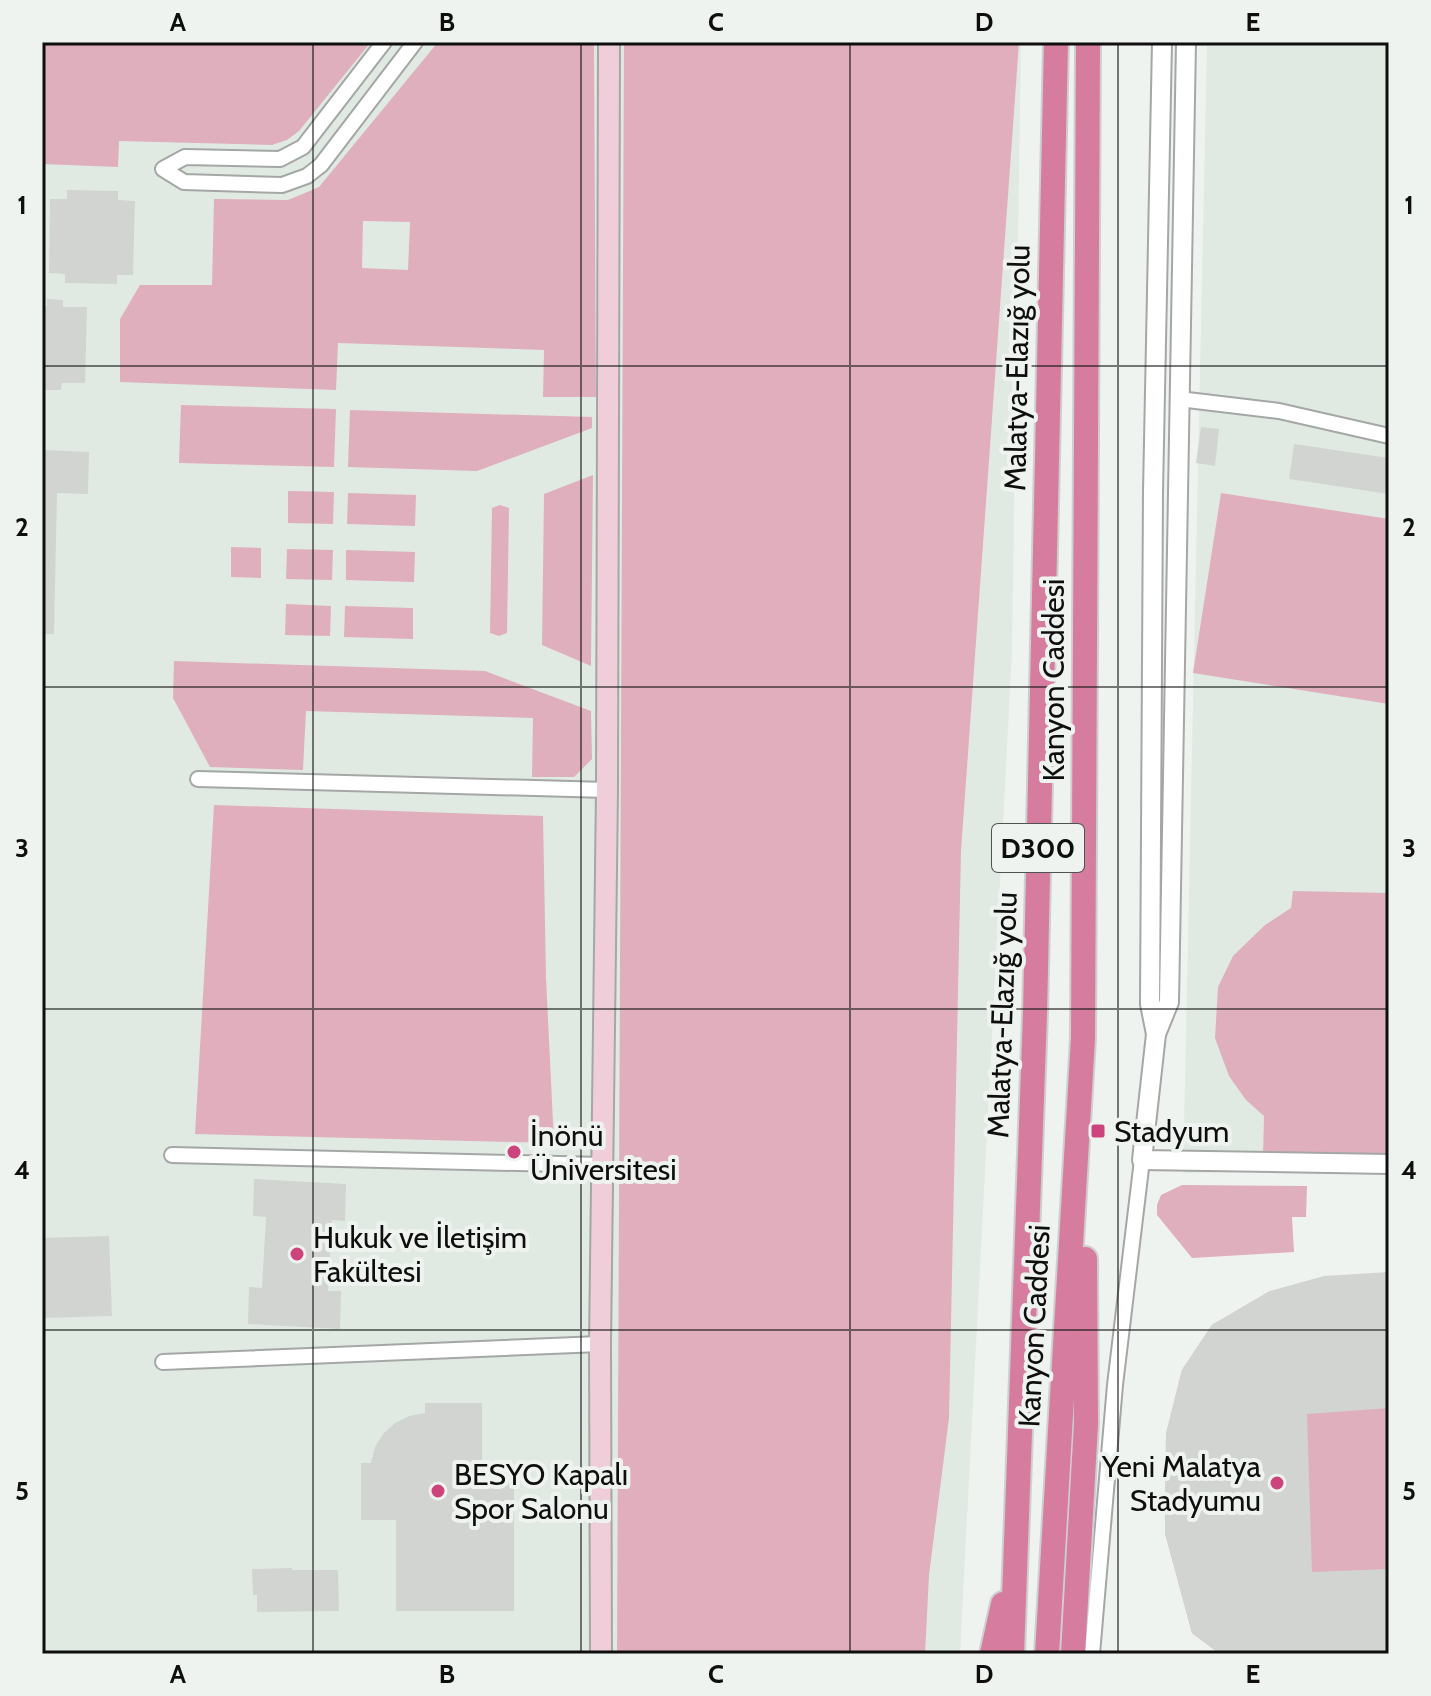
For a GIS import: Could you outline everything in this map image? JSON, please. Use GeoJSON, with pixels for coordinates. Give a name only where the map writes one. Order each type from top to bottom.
{"type":"FeatureCollection","features":[{"type":"Feature","properties":{"kind":"highway","name":"Malatya-Elazığ yolu"},"geometry":{"type":"LineString","coordinates":[[1012,1654],[1035,1014],[1056,42]]}},
{"type":"Feature","properties":{"kind":"highway","name":"Kanyon Caddesi"},"geometry":{"type":"LineString","coordinates":[[1047,1654],[1083,1045],[1088,42]]}},
{"type":"Feature","properties":{"kind":"highway"},"geometry":{"type":"LineString","coordinates":[[1073,1654],[1086,1424],[1083,1045]]}},
{"type":"Feature","properties":{"kind":"highway"},"geometry":{"type":"LineString","coordinates":[[992,1654],[1018,1531]]}},
{"type":"Feature","properties":{"kind":"main road"},"geometry":{"type":"LineString","coordinates":[[601,1654],[600,1344],[607,790],[609,42]]}},
{"type":"Feature","properties":{"kind":"street"},"geometry":{"type":"LineString","coordinates":[[384,42],[303,147],[294,153],[280,159],[185,157],[163,169],[184,182],[282,185],[299,180],[321,165],[415,42]]}},
{"type":"Feature","properties":{"kind":"street"},"geometry":{"type":"LineString","coordinates":[[1156,1034],[1150,1004],[1152,652],[1162,42]]}},
{"type":"Feature","properties":{"kind":"street"},"geometry":{"type":"LineString","coordinates":[[1092,1654],[1115,1385],[1156,1034],[1169,1002],[1186,42]]}},
{"type":"Feature","properties":{"kind":"street"},"geometry":{"type":"LineString","coordinates":[[1179,399],[1279,411],[1389,436]]}},
{"type":"Feature","properties":{"kind":"street"},"geometry":{"type":"LineString","coordinates":[[198,779],[607,790]]}},
{"type":"Feature","properties":{"kind":"street"},"geometry":{"type":"LineString","coordinates":[[172,1155],[601,1165]]}},
{"type":"Feature","properties":{"kind":"street"},"geometry":{"type":"LineString","coordinates":[[1142,1160],[1389,1164]]}},
{"type":"Feature","properties":{"kind":"street"},"geometry":{"type":"LineString","coordinates":[[163,1362],[600,1344]]}},
{"type":"Feature","properties":{"kind":"shaded area","name":"İnönü Üniversitesi"},"geometry":{"type":"Polygon","coordinates":[[[42,42],[1021,42],[1012,651],[960,1654],[42,1654],[42,42]]]}},
{"type":"Feature","properties":{"kind":"shaded area"},"geometry":{"type":"Polygon","coordinates":[[[42,42],[371,42],[299,131],[287,140],[272,145],[119,141],[118,167],[42,164],[42,42]]]}},
{"type":"Feature","properties":{"kind":"shaded area"},"geometry":{"type":"Polygon","coordinates":[[[438,42],[594,42],[596,397],[543,397],[544,350],[338,343],[336,390],[120,382],[120,319],[140,285],[212,285],[214,199],[288,200],[319,187],[438,42]],[[363,221],[362,268],[408,270],[410,222],[363,221]]]}},
{"type":"Feature","properties":{"kind":"shaded area"},"geometry":{"type":"Polygon","coordinates":[[[624,42],[1019,42],[961,851],[949,1418],[929,1575],[925,1654],[617,1654],[624,42]]]}},
{"type":"Feature","properties":{"kind":"shaded area"},"geometry":{"type":"Polygon","coordinates":[[[1207,42],[1389,42],[1389,1168],[1183,1173],[1207,42]]]}},
{"type":"Feature","properties":{"kind":"shaded area"},"geometry":{"type":"Polygon","coordinates":[[[181,405],[336,409],[334,467],[179,463],[181,405]]]}},
{"type":"Feature","properties":{"kind":"shaded area"},"geometry":{"type":"Polygon","coordinates":[[[350,410],[592,417],[592,428],[477,471],[348,467],[350,410]]]}},
{"type":"Feature","properties":{"kind":"shaded area"},"geometry":{"type":"Polygon","coordinates":[[[593,475],[591,666],[542,645],[544,494],[593,475]]]}},
{"type":"Feature","properties":{"kind":"shaded area"},"geometry":{"type":"Polygon","coordinates":[[[288,491],[334,492],[333,524],[288,523],[288,491]]]}},
{"type":"Feature","properties":{"kind":"shaded area"},"geometry":{"type":"Polygon","coordinates":[[[348,493],[416,495],[415,526],[347,524],[348,493]]]}},
{"type":"Feature","properties":{"kind":"shaded area"},"geometry":{"type":"Polygon","coordinates":[[[1221,493],[1389,519],[1389,704],[1193,673],[1221,493]]]}},
{"type":"Feature","properties":{"kind":"shaded area"},"geometry":{"type":"Polygon","coordinates":[[[500,505],[509,508],[507,633],[499,636],[490,633],[492,508],[500,505]]]}},
{"type":"Feature","properties":{"kind":"shaded area"},"geometry":{"type":"Polygon","coordinates":[[[231,547],[261,548],[261,578],[231,577],[231,547]]]}},
{"type":"Feature","properties":{"kind":"shaded area"},"geometry":{"type":"Polygon","coordinates":[[[287,549],[333,550],[332,580],[286,579],[287,549]]]}},
{"type":"Feature","properties":{"kind":"shaded area"},"geometry":{"type":"Polygon","coordinates":[[[346,550],[415,552],[414,582],[346,580],[346,550]]]}},
{"type":"Feature","properties":{"kind":"shaded area"},"geometry":{"type":"Polygon","coordinates":[[[286,604],[331,606],[330,636],[285,635],[286,604]]]}},
{"type":"Feature","properties":{"kind":"shaded area"},"geometry":{"type":"Polygon","coordinates":[[[345,606],[413,608],[413,639],[344,637],[345,606]]]}},
{"type":"Feature","properties":{"kind":"shaded area"},"geometry":{"type":"Polygon","coordinates":[[[174,661],[485,671],[591,711],[592,759],[574,777],[532,777],[533,718],[306,711],[303,770],[210,767],[173,698],[174,661]]]}},
{"type":"Feature","properties":{"kind":"shaded area"},"geometry":{"type":"Polygon","coordinates":[[[214,805],[543,816],[546,978],[554,1143],[195,1134],[214,805]]]}},
{"type":"Feature","properties":{"kind":"shaded area"},"geometry":{"type":"Polygon","coordinates":[[[1293,891],[1389,893],[1389,1159],[1263,1157],[1264,1116],[1246,1100],[1229,1076],[1215,1038],[1218,987],[1233,956],[1265,925],[1291,908],[1293,891]]]}},
{"type":"Feature","properties":{"kind":"shaded area"},"geometry":{"type":"Polygon","coordinates":[[[1182,1185],[1307,1186],[1306,1217],[1292,1217],[1294,1252],[1192,1258],[1157,1215],[1161,1195],[1182,1185]]]}},
{"type":"Feature","properties":{"kind":"shaded area","name":"Yeni Malatya Stadyumu"},"geometry":{"type":"Polygon","coordinates":[[[1389,1272],[1389,1654],[1220,1654],[1192,1633],[1165,1533],[1166,1434],[1182,1370],[1212,1325],[1270,1291],[1389,1272]]]}},
{"type":"Feature","properties":{"kind":"building"},"geometry":{"type":"Polygon","coordinates":[[[67,190],[118,191],[118,200],[135,201],[133,275],[117,275],[117,284],[65,283],[65,274],[49,273],[50,199],[67,199],[67,190]]]}},
{"type":"Feature","properties":{"kind":"building"},"geometry":{"type":"Polygon","coordinates":[[[47,299],[63,300],[63,307],[87,307],[85,383],[62,383],[61,390],[45,390],[45,383],[42,383],[42,306],[47,306],[47,299]]]}},
{"type":"Feature","properties":{"kind":"building"},"geometry":{"type":"Polygon","coordinates":[[[1201,427],[1219,429],[1215,466],[1196,463],[1201,427]]]}},
{"type":"Feature","properties":{"kind":"building"},"geometry":{"type":"Polygon","coordinates":[[[1294,444],[1389,458],[1389,494],[1289,479],[1294,444]]]}},
{"type":"Feature","properties":{"kind":"building"},"geometry":{"type":"Polygon","coordinates":[[[42,450],[89,452],[88,494],[57,493],[54,634],[42,634],[42,450]]]}},
{"type":"Feature","properties":{"kind":"building","name":"Hukuk ve İletişim Fakültesi"},"geometry":{"type":"Polygon","coordinates":[[[254,1179],[346,1184],[345,1221],[332,1220],[328,1291],[341,1291],[340,1329],[248,1324],[249,1287],[262,1288],[266,1217],[253,1216],[254,1179]]]}},
{"type":"Feature","properties":{"kind":"building"},"geometry":{"type":"Polygon","coordinates":[[[109,1236],[112,1316],[42,1318],[42,1238],[109,1236]]]}},
{"type":"Feature","properties":{"kind":"building","name":"Yeni Malatya Stadyumu"},"geometry":{"type":"Polygon","coordinates":[[[1389,1272],[1389,1408],[1307,1414],[1312,1572],[1389,1569],[1389,1654],[1220,1654],[1192,1633],[1165,1533],[1166,1434],[1182,1370],[1212,1325],[1270,1291],[1324,1276],[1389,1272]]]}},
{"type":"Feature","properties":{"kind":"building","name":"BESYO Kapalı Spor Salonu"},"geometry":{"type":"Polygon","coordinates":[[[425,1403],[482,1403],[482,1463],[514,1463],[514,1611],[396,1611],[396,1520],[361,1520],[361,1463],[371,1463],[375,1447],[395,1423],[425,1413],[425,1403]]]}},
{"type":"Feature","properties":{"kind":"building"},"geometry":{"type":"Polygon","coordinates":[[[252,1569],[338,1570],[339,1611],[257,1612],[252,1569]]]}},
{"type":"Feature","properties":{"kind":"place","name":"Stadyum"},"geometry":{"type":"Point","coordinates":[1098,1131]}},
{"type":"Feature","properties":{"kind":"place","name":"İnönü Üniversitesi"},"geometry":{"type":"Point","coordinates":[514,1152]}},
{"type":"Feature","properties":{"kind":"place","name":"Hukuk ve İletişim Fakültesi"},"geometry":{"type":"Point","coordinates":[297,1254]}},
{"type":"Feature","properties":{"kind":"place","name":"Yeni Malatya Stadyumu"},"geometry":{"type":"Point","coordinates":[1277,1483]}},
{"type":"Feature","properties":{"kind":"place","name":"BESYO Kapalı Spor Salonu"},"geometry":{"type":"Point","coordinates":[438,1491]}}]}
